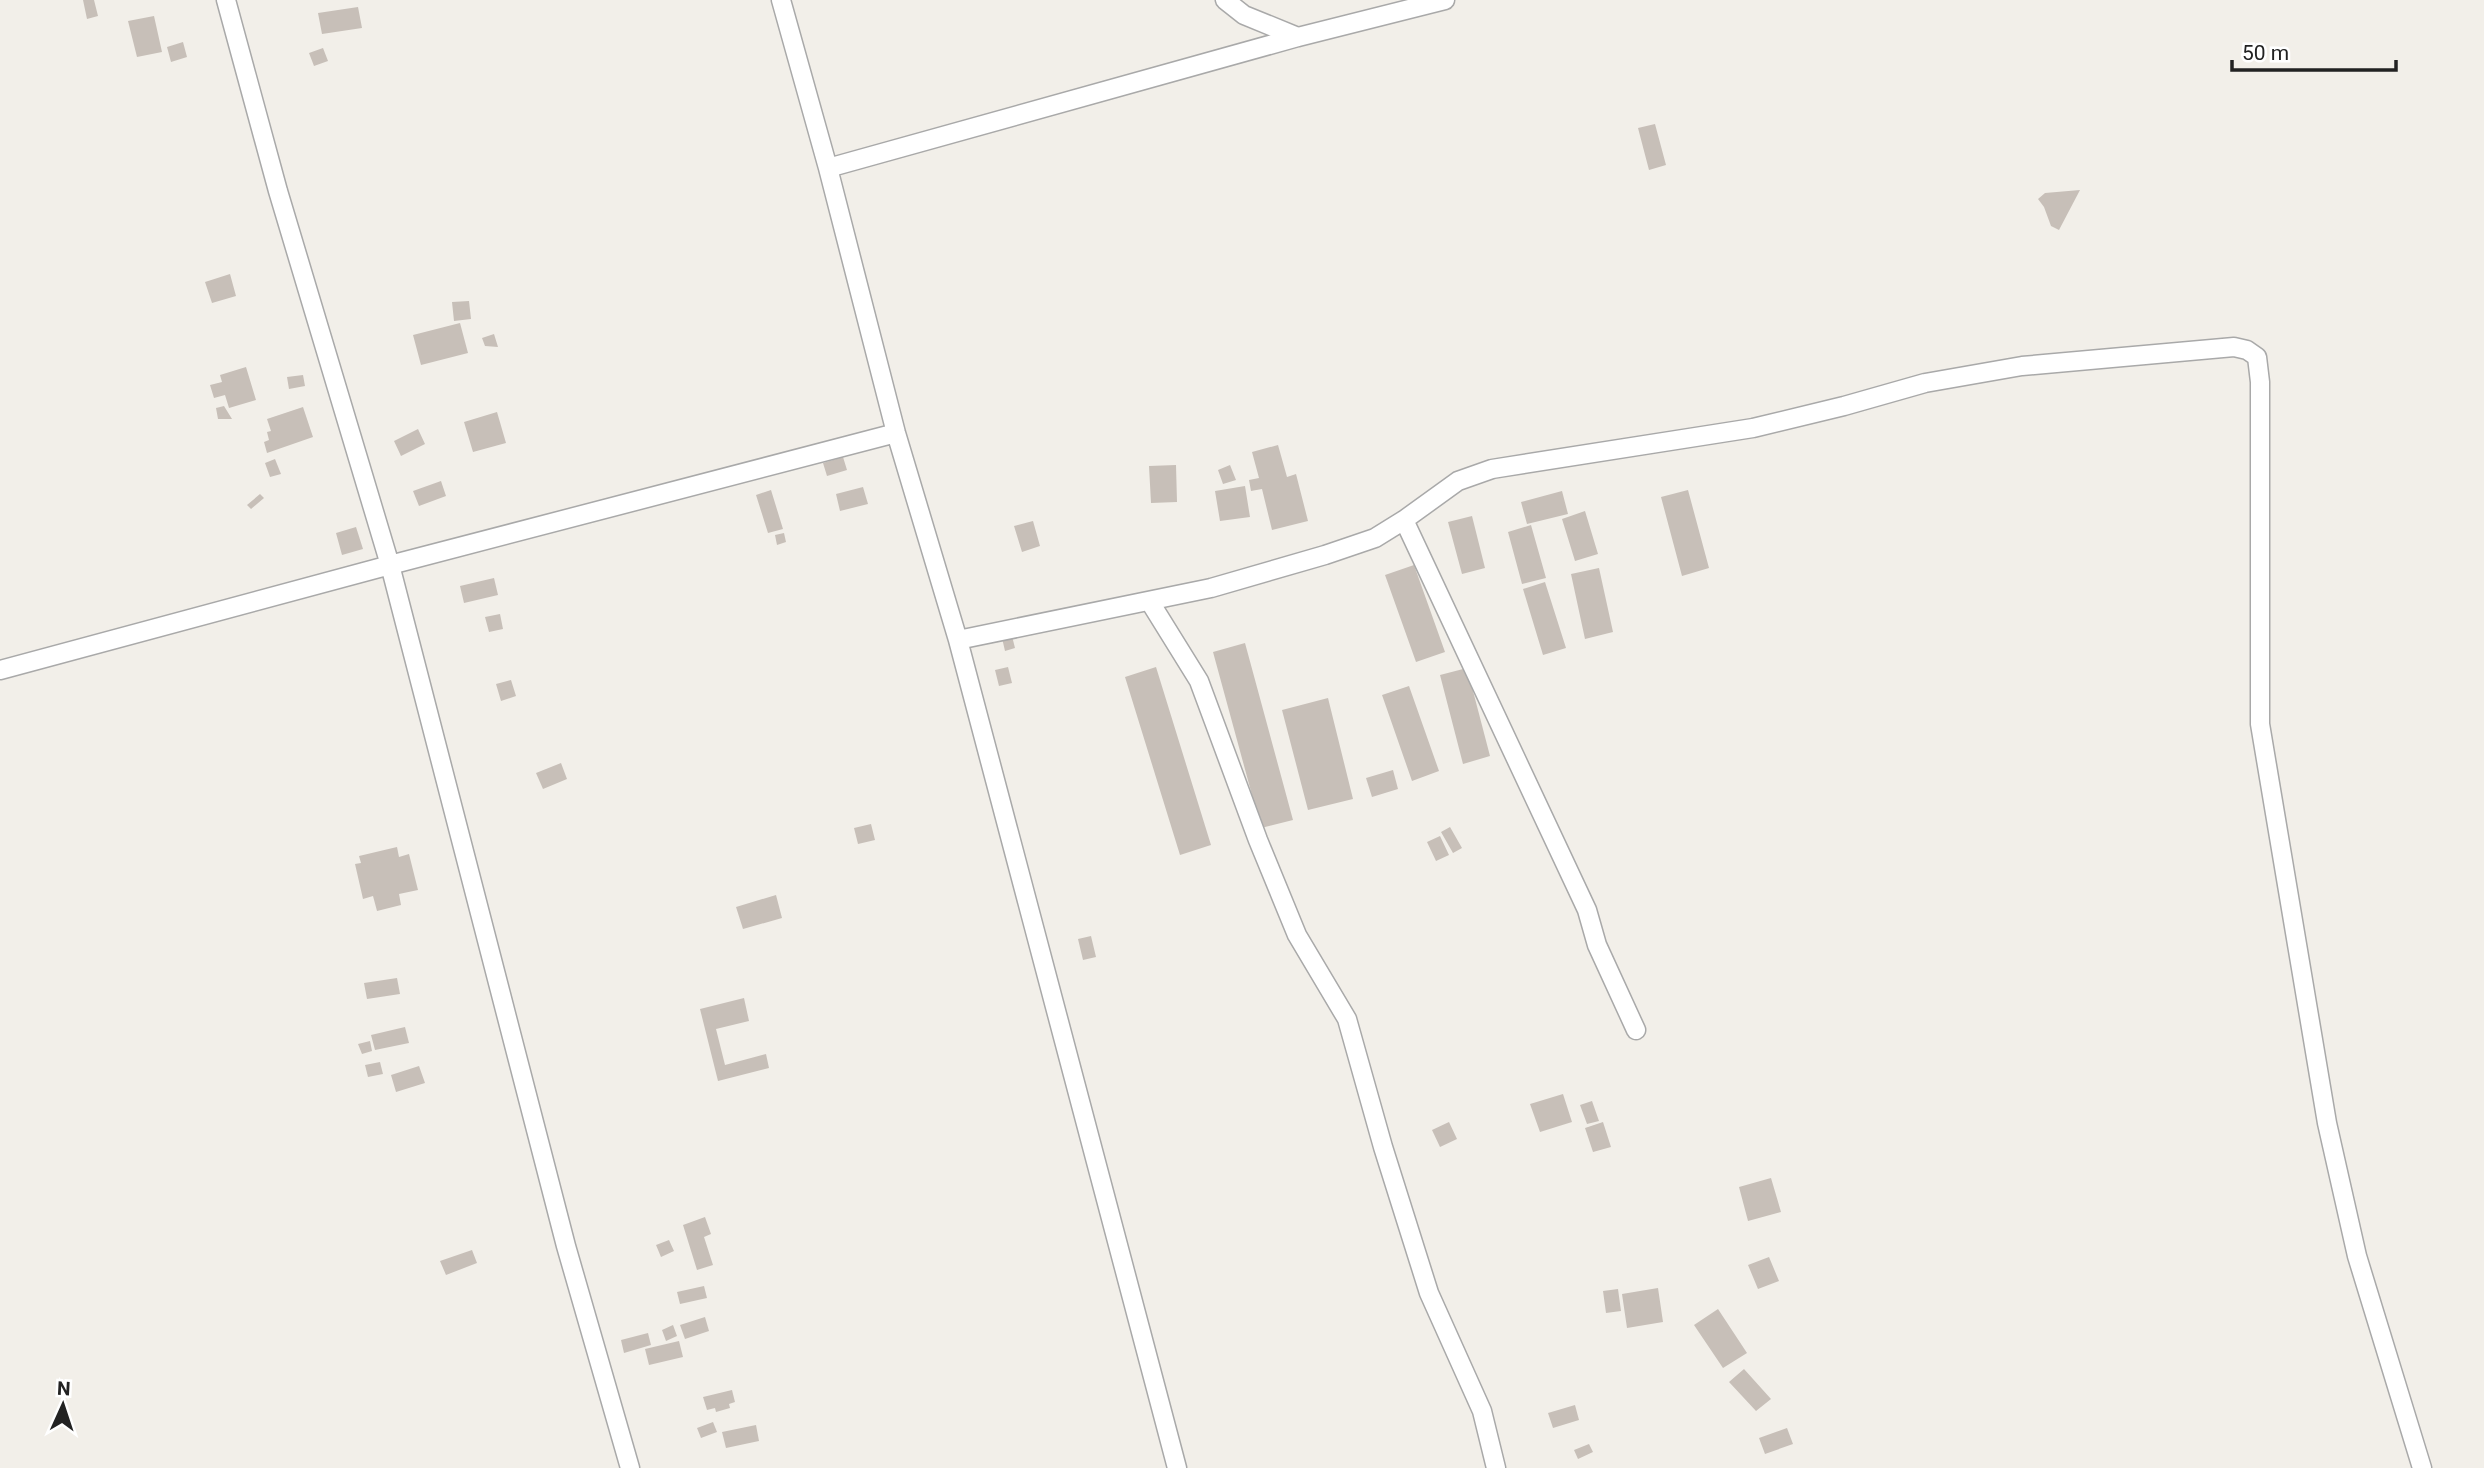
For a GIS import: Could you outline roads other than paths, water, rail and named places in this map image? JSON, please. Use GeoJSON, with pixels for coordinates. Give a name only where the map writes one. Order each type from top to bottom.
{"type":"FeatureCollection","features":[{"type":"Feature","properties":{"kind":"street"},"geometry":{"type":"LineString","coordinates":[[226,0],[278,191],[390,565],[566,1246],[630,1468]]}},
{"type":"Feature","properties":{"kind":"street"},"geometry":{"type":"LineString","coordinates":[[781,0],[828,168],[896,433],[958,640],[1177,1468]]}},
{"type":"Feature","properties":{"kind":"street"},"geometry":{"type":"LineString","coordinates":[[1226,0],[1244,15],[1298,37]]}},
{"type":"Feature","properties":{"kind":"street"},"geometry":{"type":"LineString","coordinates":[[828,168],[1298,37],[1445,0]]}},
{"type":"Feature","properties":{"kind":"street"},"geometry":{"type":"LineString","coordinates":[[958,640],[1211,588],[1337,551],[1375,538],[1405,520],[1458,481],[1492,469],[1753,428],[1925,383],[2022,366],[2182,350],[2234,347],[2247,350],[2257,357],[2260,396],[2260,724],[2327,1123],[2357,1256],[2422,1468]]}},
{"type":"Feature","properties":{"kind":"street"},"geometry":{"type":"LineString","coordinates":[[0,670],[896,433]]}},
{"type":"Feature","properties":{"kind":"street"},"geometry":{"type":"LineString","coordinates":[[1405,520],[1587,910],[1597,945],[1636,1030]]}},
{"type":"Feature","properties":{"kind":"street"},"geometry":{"type":"LineString","coordinates":[[1150,602],[1199,681],[1258,840],[1297,935],[1348,1019],[1383,1147],[1429,1293],[1482,1411],[1496,1468]]}}]}
